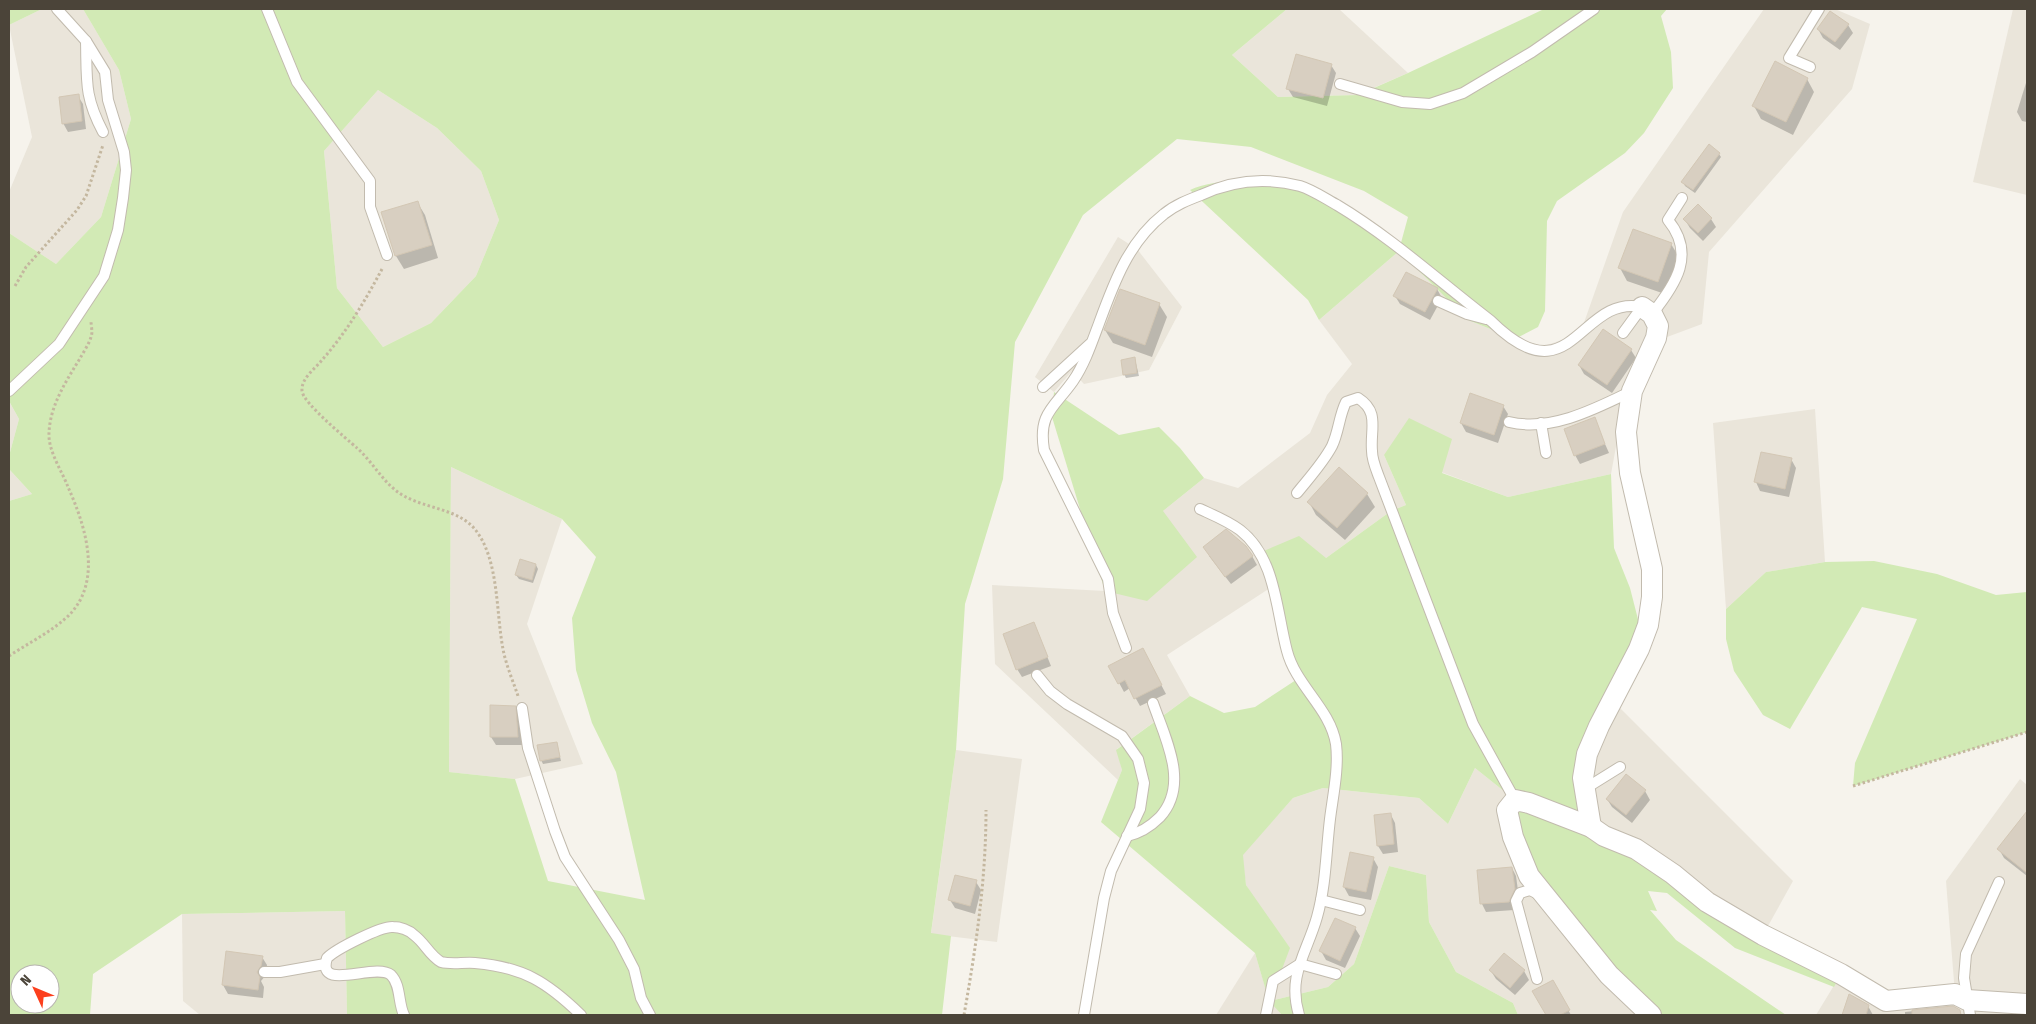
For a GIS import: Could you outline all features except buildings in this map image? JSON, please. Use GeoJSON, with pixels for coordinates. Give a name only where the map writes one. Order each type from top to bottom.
{"type":"FeatureCollection","features":[{"type":"Feature","properties":{"kind":"street"},"geometry":{"type":"LineString","coordinates":[[1591,827],[1582,778],[1587,754],[1639,649],[1648,625],[1652,597],[1652,569],[1630,474],[1626,432],[1632,391],[1656,338],[1658,326],[1647,310]]}},
{"type":"Feature","properties":{"kind":"street"},"geometry":{"type":"LineString","coordinates":[[1651,1015],[1609,975],[1529,876],[1513,837],[1507,810],[1515,800],[1529,803],[1591,827],[1604,836],[1636,849],[1673,874],[1707,902],[1763,935],[1842,974],[1887,1008],[1955,994],[1969,1008],[2027,1004]]}},
{"type":"Feature","properties":{"kind":"lane"},"geometry":{"type":"LineString","coordinates":[[9,391],[59,344],[70,331],[104,276],[118,230],[126,170],[119,131],[108,100],[105,72],[86,41],[57,9]]}},
{"type":"Feature","properties":{"kind":"lane"},"geometry":{"type":"LineString","coordinates":[[267,9],[297,82],[370,181],[370,207],[387,255]]}},
{"type":"Feature","properties":{"kind":"lane"},"geometry":{"type":"LineString","coordinates":[[1340,84],[1402,102],[1430,104],[1470,89],[1532,52],[1594,9]]}},
{"type":"Feature","properties":{"kind":"lane"},"geometry":{"type":"LineString","coordinates":[[1810,67],[1789,58],[1819,9]]}},
{"type":"Feature","properties":{"kind":"lane"},"geometry":{"type":"LineString","coordinates":[[86,41],[87,94],[92,111],[103,132]]}},
{"type":"Feature","properties":{"kind":"lane"},"geometry":{"type":"LineString","coordinates":[[1126,648],[1113,613],[1108,579],[1044,450],[1042,435],[1044,421],[1049,409],[1072,382],[1092,341],[1118,274],[1128,254],[1164,214],[1177,205],[1227,184],[1276,181],[1302,187],[1366,222],[1491,321],[1509,339],[1526,348],[1546,351],[1555,349],[1570,341],[1613,309],[1628,304],[1647,310]]}},
{"type":"Feature","properties":{"kind":"lane"},"geometry":{"type":"LineString","coordinates":[[1623,333],[1647,310],[1668,294],[1679,272],[1683,249],[1679,232],[1668,220],[1682,198]]}},
{"type":"Feature","properties":{"kind":"lane"},"geometry":{"type":"LineString","coordinates":[[1438,301],[1467,314],[1491,321]]}},
{"type":"Feature","properties":{"kind":"lane"},"geometry":{"type":"LineString","coordinates":[[1043,387],[1092,341]]}},
{"type":"Feature","properties":{"kind":"lane"},"geometry":{"type":"LineString","coordinates":[[1509,422],[1522,425],[1577,416],[1632,391]]}},
{"type":"Feature","properties":{"kind":"lane"},"geometry":{"type":"LineString","coordinates":[[1297,493],[1331,447],[1338,430],[1339,415],[1346,402],[1358,398],[1368,404],[1372,416],[1372,452],[1379,477],[1474,724],[1515,800]]}},
{"type":"Feature","properties":{"kind":"lane"},"geometry":{"type":"LineString","coordinates":[[1541,423],[1546,453]]}},
{"type":"Feature","properties":{"kind":"lane"},"geometry":{"type":"LineString","coordinates":[[1200,509],[1240,530],[1262,555],[1270,577],[1293,670],[1328,721],[1336,744],[1336,766],[1321,900],[1317,918],[1294,983],[1299,1015]]}},
{"type":"Feature","properties":{"kind":"lane"},"geometry":{"type":"LineString","coordinates":[[1037,675],[1050,691],[1122,736],[1138,759],[1144,783],[1140,809],[1112,871],[1104,898],[1084,1015]]}},
{"type":"Feature","properties":{"kind":"lane"},"geometry":{"type":"LineString","coordinates":[[1127,836],[1137,834],[1151,825],[1167,809],[1172,796],[1175,777],[1173,764],[1152,703]]}},
{"type":"Feature","properties":{"kind":"lane"},"geometry":{"type":"LineString","coordinates":[[522,708],[528,748],[554,831],[565,857],[619,940],[634,969],[641,998],[650,1015]]}},
{"type":"Feature","properties":{"kind":"lane"},"geometry":{"type":"LineString","coordinates":[[1584,790],[1620,767]]}},
{"type":"Feature","properties":{"kind":"lane"},"geometry":{"type":"LineString","coordinates":[[1969,1008],[1964,978],[1966,954],[2000,882]]}},
{"type":"Feature","properties":{"kind":"lane"},"geometry":{"type":"LineString","coordinates":[[1537,979],[1516,901],[1520,893],[1530,890],[1550,904]]}},
{"type":"Feature","properties":{"kind":"lane"},"geometry":{"type":"LineString","coordinates":[[1321,900],[1360,910]]}},
{"type":"Feature","properties":{"kind":"lane"},"geometry":{"type":"LineString","coordinates":[[404,1015],[396,982],[384,971],[360,972],[336,977],[329,974],[325,964],[329,956],[344,945],[391,926],[403,928],[414,934],[433,957],[440,962],[504,966],[529,975],[549,986],[580,1015]]}},
{"type":"Feature","properties":{"kind":"lane"},"geometry":{"type":"LineString","coordinates":[[264,972],[280,972],[325,964]]}},
{"type":"Feature","properties":{"kind":"lane"},"geometry":{"type":"LineString","coordinates":[[1266,1015],[1273,981],[1300,964],[1336,974]]}},
{"type":"Feature","properties":{"kind":"path"},"geometry":{"type":"LineString","coordinates":[[15,286],[34,256],[77,210],[86,196],[91,176],[103,148],[103,132]]}},
{"type":"Feature","properties":{"kind":"path"},"geometry":{"type":"LineString","coordinates":[[387,255],[383,268],[363,304],[323,360],[308,375],[302,391],[304,397],[320,415],[368,458],[391,488],[405,497],[466,520],[477,531],[487,548],[503,650],[522,708]]}},
{"type":"Feature","properties":{"kind":"path"},"geometry":{"type":"LineString","coordinates":[[9,656],[67,618],[81,597],[88,579],[89,555],[84,528],[75,502],[51,448],[48,436],[51,419],[60,392],[92,336],[91,321],[83,308]]}},
{"type":"Feature","properties":{"kind":"path"},"geometry":{"type":"LineString","coordinates":[[1853,786],[2027,732]]}},
{"type":"Feature","properties":{"kind":"path"},"geometry":{"type":"LineString","coordinates":[[964,1015],[978,937],[986,860],[986,810]]}},
{"type":"Feature","properties":{"kind":"shaded area"},"geometry":{"type":"Polygon","coordinates":[[[42,9],[83,9],[119,70],[131,119],[101,217],[56,264],[9,233],[9,192],[32,137],[9,25],[42,9]]]}},
{"type":"Feature","properties":{"kind":"shaded area"},"geometry":{"type":"Polygon","coordinates":[[[1287,9],[1339,9],[1408,73],[1357,95],[1278,97],[1232,55],[1287,9]]]}},
{"type":"Feature","properties":{"kind":"shaded area"},"geometry":{"type":"Polygon","coordinates":[[[1764,9],[1835,9],[1870,24],[1852,89],[1709,252],[1702,324],[1651,343],[1617,441],[1611,474],[1508,497],[1441,472],[1384,455],[1406,505],[1391,511],[1326,558],[1273,586],[1167,655],[1190,696],[1117,749],[1122,770],[1118,780],[995,664],[992,585],[1105,591],[1163,511],[1204,478],[1238,488],[1310,433],[1327,395],[1352,364],[1319,320],[1399,251],[1468,320],[1515,339],[1544,346],[1580,334],[1623,212],[1764,9]]]}},
{"type":"Feature","properties":{"kind":"shaded area"},"geometry":{"type":"Polygon","coordinates":[[[2013,9],[2027,9],[2027,195],[1973,182],[2013,9]]]}},
{"type":"Feature","properties":{"kind":"shaded area"},"geometry":{"type":"Polygon","coordinates":[[[378,90],[437,128],[481,171],[499,220],[476,276],[431,323],[383,347],[337,288],[324,151],[378,90]]]}},
{"type":"Feature","properties":{"kind":"shaded area"},"geometry":{"type":"Polygon","coordinates":[[[1118,237],[1137,249],[1182,307],[1149,370],[1084,384],[1072,371],[1054,392],[1035,377],[1118,237]]]}},
{"type":"Feature","properties":{"kind":"shaded area"},"geometry":{"type":"Polygon","coordinates":[[[9,401],[19,419],[9,456],[9,401]]]}},
{"type":"Feature","properties":{"kind":"shaded area"},"geometry":{"type":"Polygon","coordinates":[[[1815,409],[1825,562],[1766,572],[1726,609],[1713,423],[1815,409]]]}},
{"type":"Feature","properties":{"kind":"shaded area"},"geometry":{"type":"Polygon","coordinates":[[[451,467],[562,519],[527,624],[583,764],[515,779],[449,772],[451,467]]]}},
{"type":"Feature","properties":{"kind":"shaded area"},"geometry":{"type":"Polygon","coordinates":[[[9,469],[32,494],[9,501],[9,469]]]}},
{"type":"Feature","properties":{"kind":"shaded area"},"geometry":{"type":"Polygon","coordinates":[[[1609,697],[1793,881],[1763,935],[1591,827],[1588,740],[1609,697]]]}},
{"type":"Feature","properties":{"kind":"shaded area"},"geometry":{"type":"Polygon","coordinates":[[[956,750],[1022,759],[997,942],[931,934],[956,750]]]}},
{"type":"Feature","properties":{"kind":"shaded area"},"geometry":{"type":"Polygon","coordinates":[[[1475,768],[1515,800],[1651,1015],[1518,1015],[1513,1003],[1456,972],[1429,922],[1426,875],[1389,866],[1354,964],[1328,987],[1270,1001],[1282,1015],[1216,1015],[1255,953],[1269,1000],[1262,912],[1246,885],[1242,855],[1293,798],[1323,788],[1419,798],[1448,824],[1475,768]]]}},
{"type":"Feature","properties":{"kind":"shaded area"},"geometry":{"type":"Polygon","coordinates":[[[2020,779],[2027,785],[2027,1015],[1816,1015],[1841,974],[1886,1001],[1955,994],[1946,881],[2020,779]]]}},
{"type":"Feature","properties":{"kind":"shaded area"},"geometry":{"type":"Polygon","coordinates":[[[345,911],[347,1015],[200,1015],[183,1001],[182,914],[345,911]]]}},
{"type":"Feature","properties":{"kind":"green space"},"geometry":{"type":"Polygon","coordinates":[[[9,9],[42,9],[9,25],[9,9]]]}},
{"type":"Feature","properties":{"kind":"green space"},"geometry":{"type":"Polygon","coordinates":[[[83,9],[1287,9],[1232,55],[1278,97],[1358,95],[1544,9],[1667,9],[1661,16],[1671,52],[1673,88],[1644,133],[1625,153],[1557,201],[1547,221],[1545,311],[1538,327],[1515,339],[1468,320],[1399,251],[1319,320],[1308,300],[1190,190],[1224,182],[1244,181],[1285,186],[1304,191],[1337,206],[1399,250],[1408,217],[1364,191],[1251,147],[1177,139],[1083,215],[1015,342],[1003,479],[965,604],[956,750],[931,933],[951,936],[942,1015],[347,1015],[345,911],[182,914],[93,974],[90,1015],[9,1015],[9,501],[32,494],[9,469],[9,456],[19,419],[9,401],[9,233],[56,264],[101,217],[131,119],[119,70],[83,9]],[[378,90],[324,151],[337,288],[383,347],[431,323],[476,276],[499,220],[481,171],[437,128],[378,90]],[[451,467],[449,772],[515,779],[548,881],[645,900],[616,772],[592,723],[576,670],[572,618],[596,557],[562,519],[451,467]]]}},
{"type":"Feature","properties":{"kind":"green space"},"geometry":{"type":"Polygon","coordinates":[[[1054,392],[1119,435],[1159,427],[1180,448],[1204,478],[1163,511],[1197,557],[1147,601],[1105,591],[1052,417],[1054,392]]]}},
{"type":"Feature","properties":{"kind":"green space"},"geometry":{"type":"Polygon","coordinates":[[[1409,418],[1452,439],[1442,473],[1508,497],[1611,474],[1614,548],[1630,588],[1641,631],[1588,740],[1591,827],[1841,974],[1834,987],[1735,948],[1667,893],[1648,891],[1657,911],[1650,910],[1676,940],[1786,1015],[1651,1015],[1529,876],[1515,800],[1475,768],[1448,824],[1419,798],[1323,788],[1293,798],[1243,855],[1246,885],[1290,948],[1270,1001],[1328,987],[1354,964],[1389,866],[1426,875],[1429,922],[1456,972],[1513,1003],[1518,1015],[1282,1015],[1269,1001],[1255,953],[1101,822],[1122,770],[1116,750],[1190,696],[1224,713],[1255,707],[1299,678],[1259,553],[1299,536],[1326,558],[1391,511],[1406,505],[1384,455],[1409,418]]]}},
{"type":"Feature","properties":{"kind":"green space"},"geometry":{"type":"Polygon","coordinates":[[[1874,561],[1937,574],[1996,595],[2027,592],[2027,732],[1853,786],[1855,763],[1917,619],[1862,607],[1790,729],[1763,715],[1734,671],[1726,639],[1726,609],[1766,572],[1825,562],[1874,561]]]}}]}
